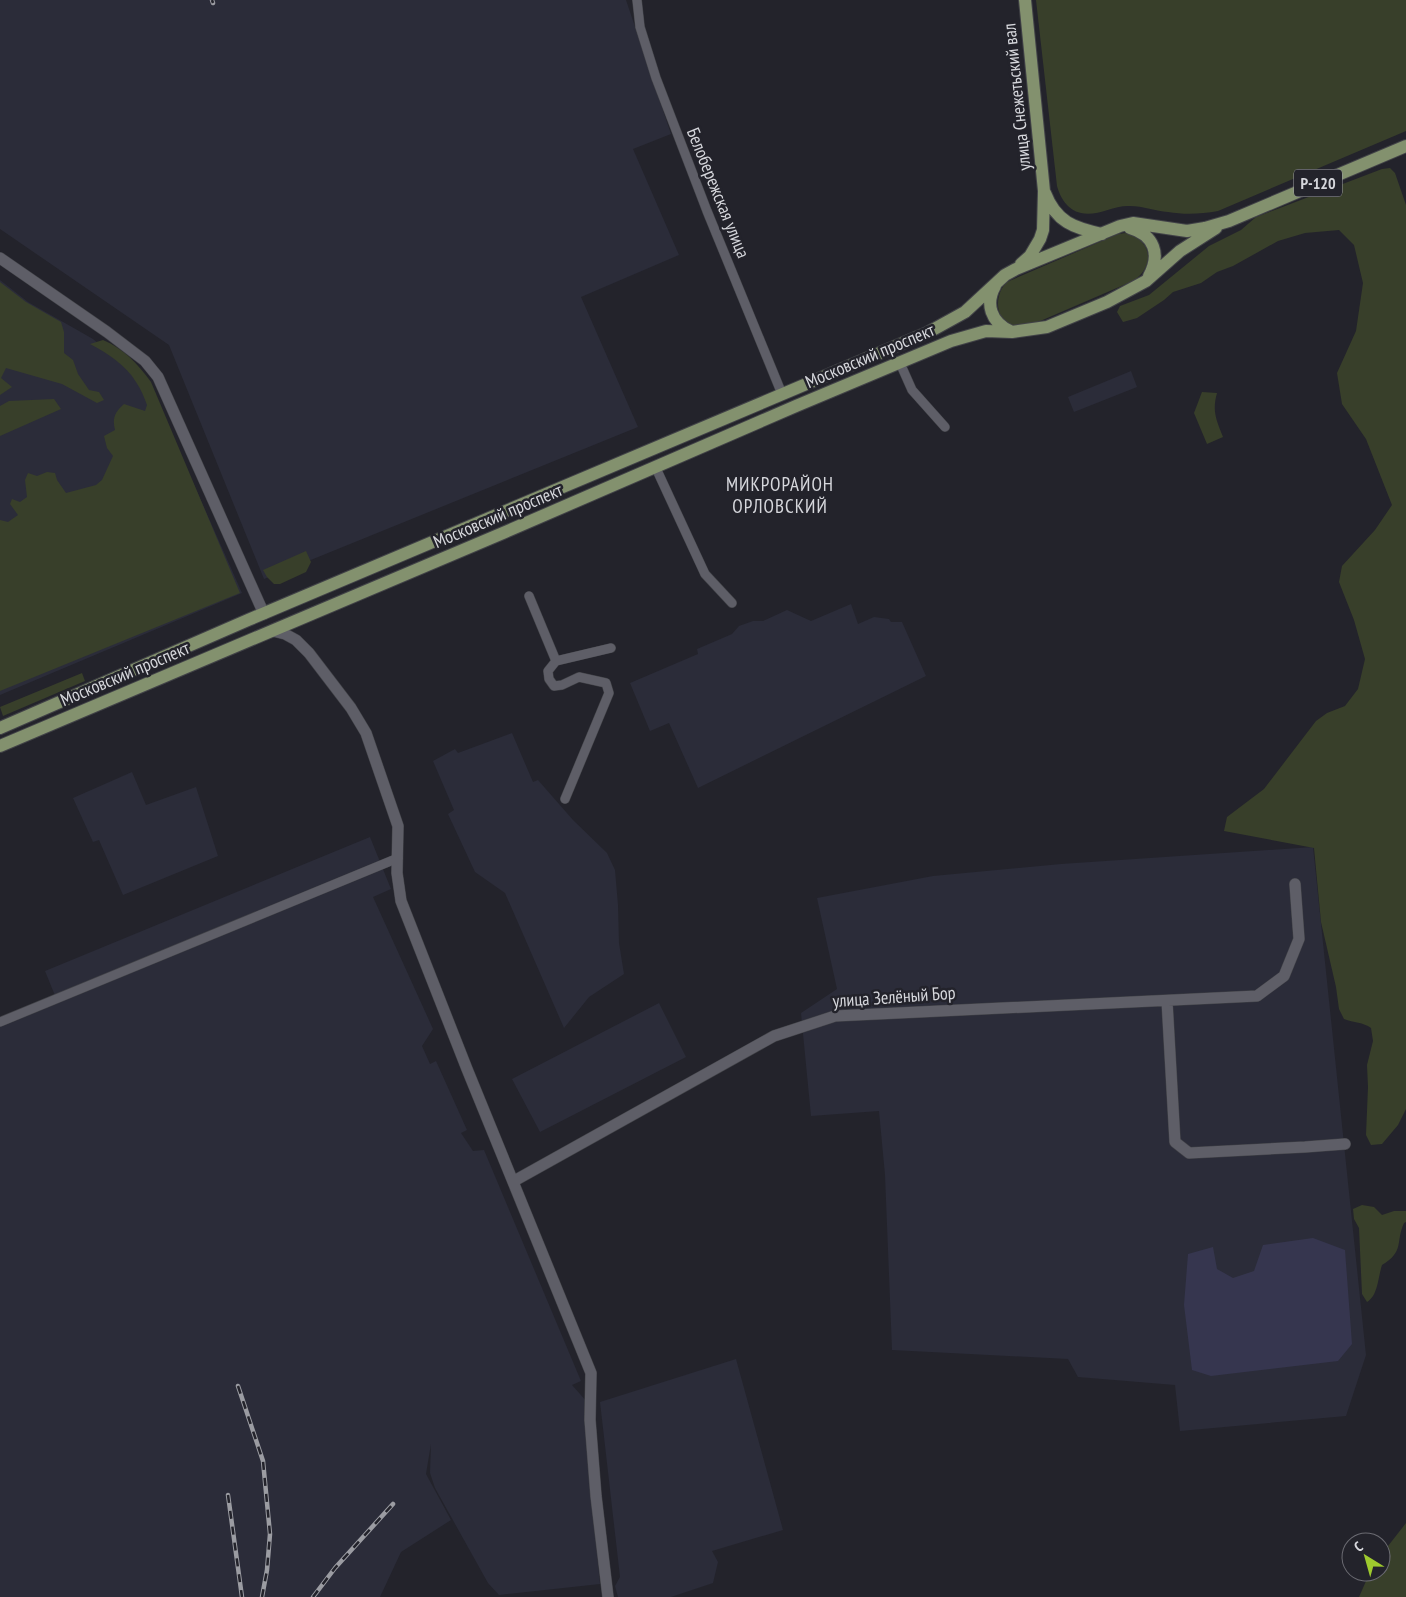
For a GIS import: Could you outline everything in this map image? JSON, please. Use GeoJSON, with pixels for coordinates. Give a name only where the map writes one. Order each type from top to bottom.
{"type":"FeatureCollection","features":[{"type":"Feature","properties":{"kind":"main road","name":"улица Снежетьский вал"},"geometry":{"type":"LineString","coordinates":[[1016,268],[1030,256],[1043,230],[1044,191],[1025,0]]}},
{"type":"Feature","properties":{"kind":"main road","name":"Р-120"},"geometry":{"type":"LineString","coordinates":[[1229,221],[1406,146]]}},
{"type":"Feature","properties":{"kind":"main road","name":"улица Снежетьский вал"},"geometry":{"type":"LineString","coordinates":[[1044,191],[1050,206],[1064,220],[1084,230],[1102,234]]}},
{"type":"Feature","properties":{"kind":"main road","name":"Московский проспект"},"geometry":{"type":"LineString","coordinates":[[0,746],[951,341],[986,331],[1012,332],[1046,327],[1107,302],[1146,281],[1180,251],[1229,221]]}},
{"type":"Feature","properties":{"kind":"main road"},"geometry":{"type":"LineString","coordinates":[[1120,226],[1133,224],[1187,231],[1229,221]]}},
{"type":"Feature","properties":{"kind":"main road","name":"Московский проспект"},"geometry":{"type":"LineString","coordinates":[[0,728],[927,333],[965,312],[1005,275],[1016,268],[1120,226]]}},
{"type":"Feature","properties":{"kind":"main road"},"geometry":{"type":"LineString","coordinates":[[1120,226],[1141,232],[1149,239],[1154,249],[1155,263],[1146,281]]}},
{"type":"Feature","properties":{"kind":"main road"},"geometry":{"type":"LineString","coordinates":[[998,282],[990,300],[992,316],[1002,327],[1012,332]]}},
{"type":"Feature","properties":{"kind":"main road"},"geometry":{"type":"LineString","coordinates":[[264,614],[273,630]]}},
{"type":"Feature","properties":{"kind":"street","name":"Белобережская улица"},"geometry":{"type":"LineString","coordinates":[[637,0],[640,27],[656,78],[707,211],[782,394]]}},
{"type":"Feature","properties":{"kind":"street"},"geometry":{"type":"LineString","coordinates":[[0,258],[130,349],[145,361],[158,377],[264,614]]}},
{"type":"Feature","properties":{"kind":"street"},"geometry":{"type":"LineString","coordinates":[[900,363],[912,390],[945,427]]}},
{"type":"Feature","properties":{"kind":"street"},"geometry":{"type":"LineString","coordinates":[[655,466],[706,574],[732,603]]}},
{"type":"Feature","properties":{"kind":"street"},"geometry":{"type":"LineString","coordinates":[[529,596],[556,660]]}},
{"type":"Feature","properties":{"kind":"street"},"geometry":{"type":"LineString","coordinates":[[273,630],[286,634],[296,640],[309,653],[351,708],[366,733],[398,826],[398,883],[401,901],[467,1069],[591,1373],[590,1420],[596,1496],[608,1597]]}},
{"type":"Feature","properties":{"kind":"street"},"geometry":{"type":"LineString","coordinates":[[565,799],[609,693],[606,683],[580,678],[554,686],[549,679],[548,671],[556,660],[611,648]]}},
{"type":"Feature","properties":{"kind":"street"},"geometry":{"type":"LineString","coordinates":[[0,1022],[398,858]]}},
{"type":"Feature","properties":{"kind":"street","name":"улица Зелёный Бор"},"geometry":{"type":"LineString","coordinates":[[514,1181],[774,1036],[835,1016],[1257,996],[1284,976],[1299,939],[1295,884]]}},
{"type":"Feature","properties":{"kind":"street"},"geometry":{"type":"LineString","coordinates":[[1167,1001],[1175,1142],[1189,1154],[1345,1144]]}},
{"type":"Feature","properties":{"kind":"shaded area"},"geometry":{"type":"Polygon","coordinates":[[[0,0],[626,0],[671,134],[633,149],[679,255],[581,297],[638,427],[264,579],[169,345],[0,229],[0,0]]]}},
{"type":"Feature","properties":{"kind":"shaded area"},"geometry":{"type":"Polygon","coordinates":[[[0,280],[28,302],[93,339],[138,375],[156,399],[242,593],[0,695],[0,280]]]}},
{"type":"Feature","properties":{"kind":"shaded area"},"geometry":{"type":"Polygon","coordinates":[[[1131,371],[1137,387],[1074,412],[1068,397],[1131,371]]]}},
{"type":"Feature","properties":{"kind":"shaded area"},"geometry":{"type":"Polygon","coordinates":[[[851,604],[858,624],[874,617],[889,619],[891,622],[902,622],[926,676],[698,788],[669,723],[650,731],[630,683],[698,654],[697,649],[732,634],[739,626],[753,621],[763,621],[787,610],[811,621],[851,604]]]}},
{"type":"Feature","properties":{"kind":"shaded area"},"geometry":{"type":"Polygon","coordinates":[[[512,733],[533,782],[538,780],[573,820],[607,853],[615,870],[619,943],[624,974],[589,997],[564,1028],[505,893],[475,872],[448,814],[454,810],[433,761],[455,749],[458,753],[512,733]]]}},
{"type":"Feature","properties":{"kind":"shaded area"},"geometry":{"type":"Polygon","coordinates":[[[132,772],[146,805],[196,787],[218,856],[123,895],[99,840],[93,842],[73,798],[132,772]]]}},
{"type":"Feature","properties":{"kind":"shaded area"},"geometry":{"type":"Polygon","coordinates":[[[370,837],[391,889],[373,897],[433,1029],[422,1046],[430,1064],[436,1061],[467,1130],[461,1133],[473,1151],[484,1150],[581,1381],[572,1385],[588,1403],[585,1424],[600,1584],[499,1595],[488,1583],[435,1488],[430,1473],[431,1444],[426,1474],[451,1520],[401,1552],[380,1597],[0,1597],[0,1022],[56,998],[45,971],[370,837]]]}},
{"type":"Feature","properties":{"kind":"shaded area"},"geometry":{"type":"Polygon","coordinates":[[[1313,847],[1366,1355],[1346,1416],[1180,1431],[1175,1385],[1078,1377],[1068,1359],[892,1350],[885,1175],[879,1111],[811,1116],[801,1013],[837,989],[817,898],[933,876],[1061,864],[1313,847]]]}},
{"type":"Feature","properties":{"kind":"shaded area"},"geometry":{"type":"Polygon","coordinates":[[[659,1003],[686,1057],[540,1132],[512,1079],[659,1003]]]}},
{"type":"Feature","properties":{"kind":"shaded area"},"geometry":{"type":"Polygon","coordinates":[[[736,1359],[783,1530],[712,1551],[718,1562],[713,1583],[671,1597],[618,1597],[615,1586],[620,1577],[600,1402],[736,1359]]]}},
{"type":"Feature","properties":{"kind":"green space"},"geometry":{"type":"Polygon","coordinates":[[[1036,0],[1406,0],[1406,131],[1218,211],[1181,214],[1124,206],[1087,214],[1081,213],[1068,206],[1057,186],[1036,0]]]}},
{"type":"Feature","properties":{"kind":"green space"},"geometry":{"type":"Polygon","coordinates":[[[1390,168],[1395,173],[1406,205],[1406,1109],[1398,1125],[1382,1144],[1371,1145],[1366,1135],[1367,1065],[1373,1041],[1371,1028],[1344,1019],[1339,1009],[1336,987],[1321,922],[1314,848],[1224,831],[1227,817],[1264,789],[1316,721],[1327,713],[1345,706],[1358,689],[1365,659],[1354,620],[1339,582],[1342,566],[1375,530],[1392,505],[1366,439],[1342,404],[1337,373],[1356,331],[1363,283],[1354,245],[1339,230],[1305,233],[1278,241],[1233,266],[1217,272],[1201,283],[1173,292],[1137,318],[1123,322],[1117,312],[1120,306],[1149,295],[1209,246],[1241,230],[1256,217],[1382,169],[1390,168]]]}},
{"type":"Feature","properties":{"kind":"green space"},"geometry":{"type":"Polygon","coordinates":[[[1126,233],[1142,242],[1148,254],[1145,268],[1133,281],[1031,325],[1014,326],[1003,319],[998,307],[998,300],[1007,282],[1118,234],[1126,233]]]}},
{"type":"Feature","properties":{"kind":"green space"},"geometry":{"type":"Polygon","coordinates":[[[0,282],[26,302],[61,322],[64,332],[64,353],[73,360],[78,374],[89,390],[99,392],[104,400],[97,403],[62,384],[6,368],[1,378],[12,387],[0,395],[0,282]]]}},
{"type":"Feature","properties":{"kind":"green space"},"geometry":{"type":"Polygon","coordinates":[[[103,340],[130,357],[151,382],[240,593],[0,691],[0,520],[8,522],[18,515],[10,504],[12,499],[20,502],[27,497],[25,480],[28,473],[37,476],[47,472],[55,473],[57,480],[66,493],[96,485],[102,480],[113,456],[107,448],[104,436],[115,430],[114,419],[116,413],[124,404],[145,411],[147,405],[139,387],[127,370],[109,355],[90,344],[103,340]]]}},
{"type":"Feature","properties":{"kind":"green space"},"geometry":{"type":"Polygon","coordinates":[[[1202,392],[1217,393],[1215,415],[1223,437],[1207,444],[1194,413],[1202,392]]]}},
{"type":"Feature","properties":{"kind":"green space"},"geometry":{"type":"Polygon","coordinates":[[[54,399],[61,409],[0,436],[0,406],[9,401],[54,399]]]}},
{"type":"Feature","properties":{"kind":"green space"},"geometry":{"type":"Polygon","coordinates":[[[306,551],[311,562],[306,572],[280,584],[274,584],[263,570],[306,551]]]}},
{"type":"Feature","properties":{"kind":"green space"},"geometry":{"type":"Polygon","coordinates":[[[82,673],[85,681],[3,716],[0,707],[82,673]]]}},
{"type":"Feature","properties":{"kind":"green space"},"geometry":{"type":"Polygon","coordinates":[[[1362,1205],[1374,1207],[1382,1215],[1394,1211],[1406,1211],[1406,1222],[1401,1230],[1397,1251],[1382,1265],[1376,1291],[1367,1302],[1362,1294],[1359,1228],[1354,1219],[1353,1209],[1362,1205]]]}},
{"type":"Feature","properties":{"kind":"green space"},"geometry":{"type":"Polygon","coordinates":[[[1406,1523],[1406,1597],[1359,1597],[1366,1582],[1391,1582],[1391,1542],[1406,1523]]]}},
{"type":"Feature","properties":{"kind":"water"},"geometry":{"type":"Polygon","coordinates":[[[1313,1238],[1345,1250],[1352,1344],[1338,1361],[1211,1376],[1192,1370],[1184,1305],[1188,1254],[1213,1247],[1217,1269],[1233,1278],[1254,1271],[1263,1245],[1313,1238]]]}},
{"type":"Feature","properties":{"kind":"railway"},"geometry":{"type":"LineString","coordinates":[[238,1386],[263,1461],[270,1534],[267,1570],[262,1597]]}},
{"type":"Feature","properties":{"kind":"railway"},"geometry":{"type":"LineString","coordinates":[[228,1495],[242,1597]]}},
{"type":"Feature","properties":{"kind":"railway"},"geometry":{"type":"LineString","coordinates":[[313,1597],[335,1568],[393,1504]]}},
{"type":"Feature","properties":{"kind":"district","name":"МИКРОРАЙОН ОРЛОВСКИЙ"},"geometry":{"type":"Point","coordinates":[780,495]}}]}
